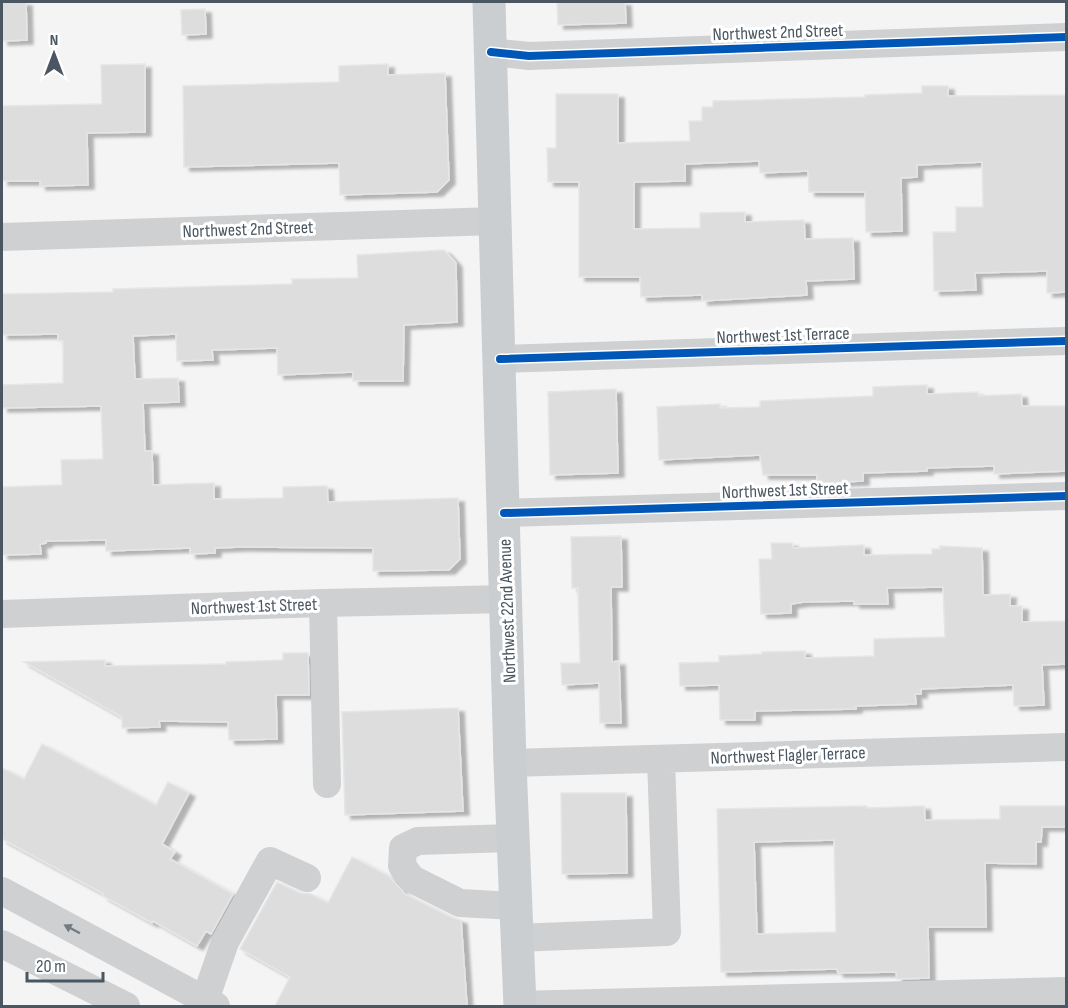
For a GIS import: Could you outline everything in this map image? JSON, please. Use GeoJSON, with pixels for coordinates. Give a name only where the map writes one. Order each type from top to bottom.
{"type":"FeatureCollection","features":[{"type":"Feature","properties":{"kind":"main road","name":"Northwest 22nd Avenue"},"geometry":{"type":"LineString","coordinates":[[489,2],[518,1006]]}},
{"type":"Feature","properties":{"kind":"street","name":"Northwest 2nd Street"},"geometry":{"type":"LineString","coordinates":[[490,52],[535,56],[1066,38]]}},
{"type":"Feature","properties":{"kind":"street","name":"Northwest 2nd Street"},"geometry":{"type":"LineString","coordinates":[[2,237],[495,221]]}},
{"type":"Feature","properties":{"kind":"street","name":"Northwest 1st Terrace"},"geometry":{"type":"LineString","coordinates":[[500,359],[1066,341]]}},
{"type":"Feature","properties":{"kind":"street","name":"Northwest 1st Street"},"geometry":{"type":"LineString","coordinates":[[504,513],[1066,496]]}},
{"type":"Feature","properties":{"kind":"street","name":"Northwest 1st Street"},"geometry":{"type":"LineString","coordinates":[[2,614],[507,599]]}},
{"type":"Feature","properties":{"kind":"street"},"geometry":{"type":"LineString","coordinates":[[323,603],[327,784]]}},
{"type":"Feature","properties":{"kind":"street","name":"Northwest Flagler Terrace"},"geometry":{"type":"LineString","coordinates":[[510,764],[1066,747]]}},
{"type":"Feature","properties":{"kind":"street"},"geometry":{"type":"LineString","coordinates":[[516,938],[667,932],[661,759]]}},
{"type":"Feature","properties":{"kind":"street"},"geometry":{"type":"LineString","coordinates":[[513,838],[418,841],[404,848],[402,866],[411,879],[460,903],[516,906]]}},
{"type":"Feature","properties":{"kind":"street"},"geometry":{"type":"LineString","coordinates":[[2,891],[211,1003],[225,942],[270,861],[307,878]]}},
{"type":"Feature","properties":{"kind":"street"},"geometry":{"type":"LineString","coordinates":[[2,944],[126,1006]]}},
{"type":"Feature","properties":{"kind":"street"},"geometry":{"type":"LineString","coordinates":[[131,1006],[149,970]]}},
{"type":"Feature","properties":{"kind":"street"},"geometry":{"type":"LineString","coordinates":[[518,1006],[770,1002],[1066,991]]}},
{"type":"Feature","properties":{"kind":"building"},"geometry":{"type":"Polygon","coordinates":[[[2,2],[26,2],[27,40],[2,41],[2,2]]]}},
{"type":"Feature","properties":{"kind":"building"},"geometry":{"type":"Polygon","coordinates":[[[557,2],[625,2],[626,23],[558,25],[557,2]]]}},
{"type":"Feature","properties":{"kind":"building"},"geometry":{"type":"Polygon","coordinates":[[[205,9],[206,34],[182,35],[181,10],[205,9]]]}},
{"type":"Feature","properties":{"kind":"building"},"geometry":{"type":"Polygon","coordinates":[[[145,64],[145,132],[87,133],[88,185],[40,186],[40,181],[2,181],[2,106],[102,104],[101,65],[145,64]]]}},
{"type":"Feature","properties":{"kind":"building"},"geometry":{"type":"Polygon","coordinates":[[[388,64],[388,75],[445,73],[449,180],[437,192],[340,195],[339,163],[184,167],[183,86],[339,82],[339,66],[388,64]]]}},
{"type":"Feature","properties":{"kind":"building"},"geometry":{"type":"Polygon","coordinates":[[[922,86],[948,86],[948,96],[1066,95],[1066,292],[1047,293],[1047,271],[975,273],[976,290],[934,291],[933,232],[956,232],[956,207],[983,207],[982,162],[917,165],[917,177],[901,178],[902,231],[866,232],[865,192],[809,192],[808,171],[760,173],[759,161],[685,164],[685,181],[634,182],[634,229],[700,228],[700,213],[745,212],[745,222],[804,220],[805,239],[853,238],[854,279],[806,281],[807,295],[702,301],[702,295],[641,297],[640,277],[579,277],[579,182],[548,182],[547,148],[556,148],[556,94],[618,94],[618,143],[690,141],[689,121],[702,121],[702,107],[713,107],[713,101],[865,97],[865,95],[922,93],[922,86]]]}},
{"type":"Feature","properties":{"kind":"building"},"geometry":{"type":"Polygon","coordinates":[[[444,250],[456,263],[457,322],[404,325],[403,381],[353,381],[353,372],[278,375],[277,348],[212,350],[213,360],[177,361],[176,334],[133,336],[135,379],[178,378],[179,402],[143,403],[145,451],[152,451],[153,485],[214,483],[214,499],[283,498],[283,487],[327,486],[328,502],[458,498],[460,559],[449,570],[373,571],[373,548],[241,547],[215,548],[215,553],[190,554],[190,548],[106,551],[106,540],[46,541],[40,544],[41,554],[2,555],[2,487],[62,485],[61,460],[103,459],[101,406],[2,408],[2,385],[63,383],[63,341],[58,341],[58,334],[2,335],[2,294],[113,292],[113,289],[292,284],[292,279],[358,278],[357,255],[444,250]]]}},
{"type":"Feature","properties":{"kind":"building"},"geometry":{"type":"Polygon","coordinates":[[[927,385],[927,394],[978,392],[978,396],[1021,394],[1022,406],[1066,406],[1066,471],[994,474],[994,466],[927,468],[927,471],[863,473],[863,481],[817,483],[817,475],[763,475],[760,455],[659,460],[657,407],[720,404],[720,408],[760,407],[760,401],[873,396],[873,387],[927,385]]]}},
{"type":"Feature","properties":{"kind":"building"},"geometry":{"type":"Polygon","coordinates":[[[616,389],[618,473],[550,475],[548,392],[616,389]]]}},
{"type":"Feature","properties":{"kind":"building"},"geometry":{"type":"Polygon","coordinates":[[[621,536],[622,587],[611,587],[612,662],[619,661],[621,723],[600,723],[599,683],[562,685],[561,663],[580,663],[578,588],[572,588],[571,537],[621,536]]]}},
{"type":"Feature","properties":{"kind":"building"},"geometry":{"type":"Polygon","coordinates":[[[771,543],[792,543],[793,548],[864,545],[864,555],[932,554],[932,549],[940,549],[940,546],[982,548],[983,595],[1010,594],[1010,606],[1022,606],[1022,622],[1066,621],[1066,664],[1042,665],[1044,705],[1014,706],[1013,685],[921,689],[921,694],[915,694],[916,704],[856,706],[856,709],[755,711],[755,720],[720,720],[719,685],[680,686],[679,663],[719,662],[719,656],[762,654],[762,652],[805,651],[805,658],[874,656],[874,639],[945,637],[943,587],[887,588],[888,604],[854,604],[854,601],[804,602],[791,604],[791,613],[761,614],[759,559],[772,559],[771,543]]]}},
{"type":"Feature","properties":{"kind":"building"},"geometry":{"type":"Polygon","coordinates":[[[283,653],[308,653],[309,695],[276,695],[277,739],[229,740],[228,722],[159,721],[160,727],[122,728],[122,717],[24,662],[105,660],[105,666],[226,664],[226,662],[283,660],[283,653]]]}},
{"type":"Feature","properties":{"kind":"building"},"geometry":{"type":"Polygon","coordinates":[[[458,708],[463,811],[345,815],[342,712],[458,708]]]}},
{"type":"Feature","properties":{"kind":"building"},"geometry":{"type":"Polygon","coordinates":[[[42,744],[156,805],[168,782],[189,793],[162,844],[175,852],[170,859],[233,894],[211,934],[206,931],[197,946],[2,839],[2,768],[24,779],[42,744]]]}},
{"type":"Feature","properties":{"kind":"building"},"geometry":{"type":"Polygon","coordinates":[[[561,793],[626,793],[627,873],[562,874],[561,793]]]}},
{"type":"Feature","properties":{"kind":"building"},"geometry":{"type":"Polygon","coordinates":[[[924,806],[925,820],[1000,819],[1000,806],[1066,806],[1066,827],[1042,827],[1041,842],[1036,842],[1036,864],[985,863],[986,927],[928,927],[929,978],[897,979],[896,972],[838,973],[837,969],[721,972],[717,809],[924,806]],[[834,840],[754,842],[757,934],[836,932],[834,840]]]}},
{"type":"Feature","properties":{"kind":"building"},"geometry":{"type":"Polygon","coordinates":[[[352,857],[389,876],[405,894],[461,920],[467,1006],[275,1006],[290,977],[240,949],[277,882],[300,893],[311,894],[328,903],[352,857]]]}},
{"type":"Feature","properties":{"kind":"cycle path"},"geometry":{"type":"LineString","coordinates":[[491,52],[529,56],[1066,37]]}},
{"type":"Feature","properties":{"kind":"cycle path"},"geometry":{"type":"LineString","coordinates":[[500,359],[1066,341]]}},
{"type":"Feature","properties":{"kind":"cycle path"},"geometry":{"type":"LineString","coordinates":[[504,513],[1066,496]]}}]}
